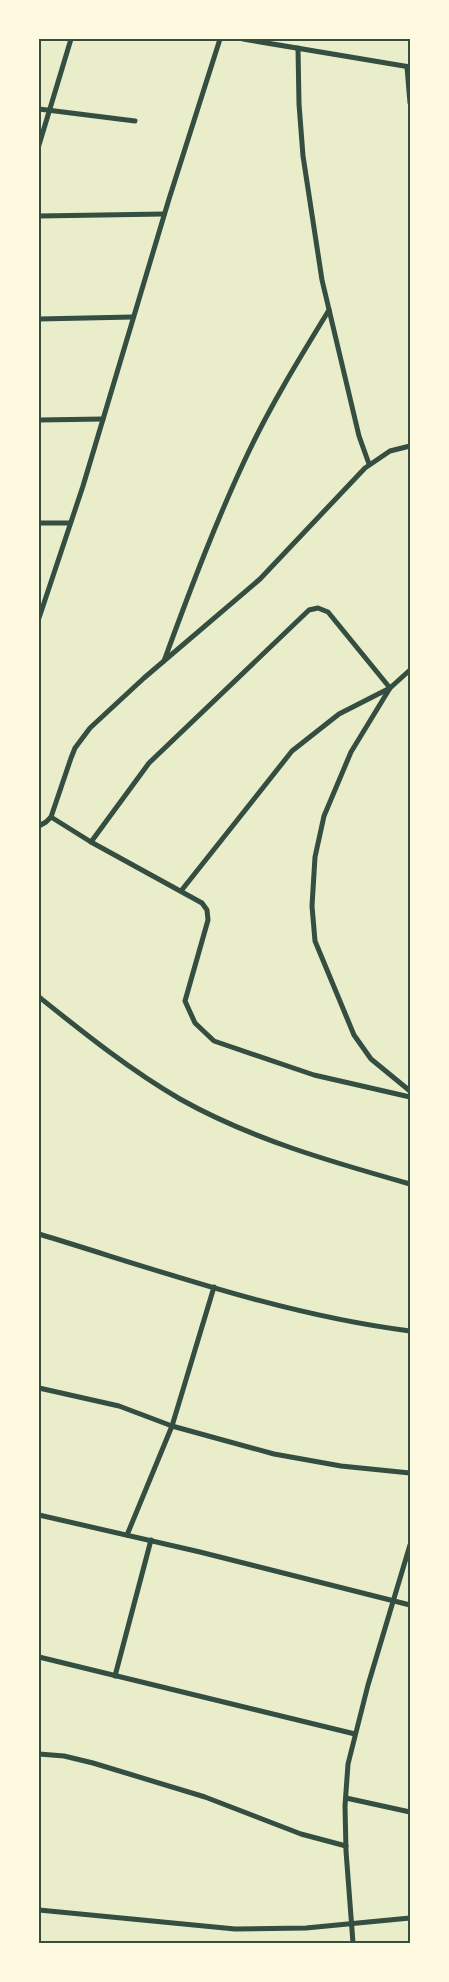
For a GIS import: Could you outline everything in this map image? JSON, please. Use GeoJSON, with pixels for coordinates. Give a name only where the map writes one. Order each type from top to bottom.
{"type":"FeatureCollection","features":[{"type":"Feature","properties":{"kind":"street"},"geometry":{"type":"LineString","coordinates":[[39,144],[71,39]]}},
{"type":"Feature","properties":{"kind":"street"},"geometry":{"type":"LineString","coordinates":[[39,618],[103,419],[164,214],[220,39]]}},
{"type":"Feature","properties":{"kind":"street"},"geometry":{"type":"LineString","coordinates":[[243,39],[409,67],[410,103]]}},
{"type":"Feature","properties":{"kind":"street"},"geometry":{"type":"LineString","coordinates":[[298,48],[299,104],[303,156],[322,280],[359,436],[369,464]]}},
{"type":"Feature","properties":{"kind":"street"},"geometry":{"type":"LineString","coordinates":[[39,109],[135,121]]}},
{"type":"Feature","properties":{"kind":"street"},"geometry":{"type":"LineString","coordinates":[[39,216],[164,214]]}},
{"type":"Feature","properties":{"kind":"street"},"geometry":{"type":"LineString","coordinates":[[163,662],[218,521],[250,448],[286,381],[329,310]]}},
{"type":"Feature","properties":{"kind":"street"},"geometry":{"type":"LineString","coordinates":[[39,319],[133,317]]}},
{"type":"Feature","properties":{"kind":"street"},"geometry":{"type":"LineString","coordinates":[[39,420],[103,419]]}},
{"type":"Feature","properties":{"kind":"street"},"geometry":{"type":"LineString","coordinates":[[39,826],[51,817],[71,758],[81,740],[97,722],[163,662],[260,580],[369,464],[390,450],[410,446]]}},
{"type":"Feature","properties":{"kind":"street"},"geometry":{"type":"LineString","coordinates":[[39,523],[70,523]]}},
{"type":"Feature","properties":{"kind":"street"},"geometry":{"type":"LineString","coordinates":[[91,842],[149,762],[309,610],[318,608],[328,612],[390,688]]}},
{"type":"Feature","properties":{"kind":"street"},"geometry":{"type":"LineString","coordinates":[[181,891],[292,751],[339,714],[390,688],[410,670]]}},
{"type":"Feature","properties":{"kind":"street"},"geometry":{"type":"LineString","coordinates":[[390,688],[351,752],[324,816],[315,856],[312,906],[315,941],[354,1035],[371,1059],[410,1091]]}},
{"type":"Feature","properties":{"kind":"street"},"geometry":{"type":"LineString","coordinates":[[51,817],[91,842],[202,903],[207,910],[208,920],[185,1002],[195,1023],[214,1040],[314,1075],[410,1097]]}},
{"type":"Feature","properties":{"kind":"street"},"geometry":{"type":"LineString","coordinates":[[39,998],[152,1081],[204,1111],[232,1124],[314,1155],[410,1184]]}},
{"type":"Feature","properties":{"kind":"street"},"geometry":{"type":"LineString","coordinates":[[39,1234],[272,1305],[410,1331]]}},
{"type":"Feature","properties":{"kind":"street"},"geometry":{"type":"LineString","coordinates":[[127,1534],[172,1426],[214,1288]]}},
{"type":"Feature","properties":{"kind":"street"},"geometry":{"type":"LineString","coordinates":[[39,1388],[118,1406],[172,1426],[274,1454],[341,1466],[410,1473]]}},
{"type":"Feature","properties":{"kind":"street"},"geometry":{"type":"LineString","coordinates":[[39,1515],[127,1534],[410,1605]]}},
{"type":"Feature","properties":{"kind":"street"},"geometry":{"type":"LineString","coordinates":[[115,1676],[151,1540]]}},
{"type":"Feature","properties":{"kind":"street"},"geometry":{"type":"LineString","coordinates":[[353,1943],[346,1846],[348,1764],[354,1734],[410,1545]]}},
{"type":"Feature","properties":{"kind":"street"},"geometry":{"type":"LineString","coordinates":[[39,1658],[354,1734]]}},
{"type":"Feature","properties":{"kind":"street"},"geometry":{"type":"LineString","coordinates":[[39,1754],[64,1756],[102,1765],[205,1797],[301,1834],[346,1846]]}},
{"type":"Feature","properties":{"kind":"street"},"geometry":{"type":"LineString","coordinates":[[346,1798],[410,1812]]}},
{"type":"Feature","properties":{"kind":"street"},"geometry":{"type":"LineString","coordinates":[[39,1910],[234,1929],[272,1930],[410,1918]]}}]}
